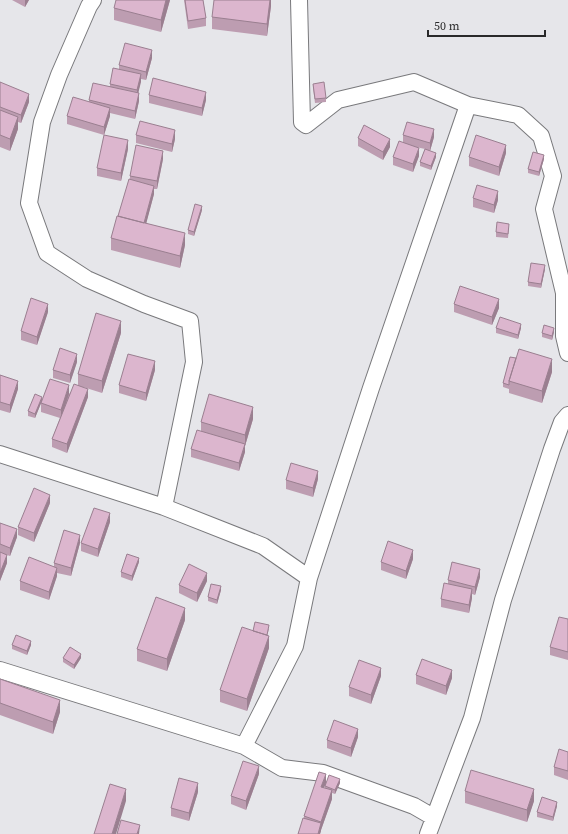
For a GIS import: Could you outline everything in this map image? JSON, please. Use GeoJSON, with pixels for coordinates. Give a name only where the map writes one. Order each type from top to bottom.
{"type":"FeatureCollection","features":[{"type":"Feature","properties":{"kind":"street"},"geometry":{"type":"LineString","coordinates":[[93,0],[59,75],[42,122],[29,203],[47,253],[87,279],[144,304],[190,321],[194,362],[164,508]]}},
{"type":"Feature","properties":{"kind":"street"},"geometry":{"type":"LineString","coordinates":[[300,0],[302,122],[306,125],[338,100],[414,82],[468,105],[518,115],[541,136],[553,176],[544,209],[564,293],[564,336],[568,353]]}},
{"type":"Feature","properties":{"kind":"street"},"geometry":{"type":"LineString","coordinates":[[244,746],[295,646],[309,578],[373,381],[468,105]]}},
{"type":"Feature","properties":{"kind":"street"},"geometry":{"type":"LineString","coordinates":[[428,834],[433,817],[472,718],[503,600],[552,449],[562,422],[568,414]]}},
{"type":"Feature","properties":{"kind":"street"},"geometry":{"type":"LineString","coordinates":[[0,454],[164,508],[263,546],[309,578]]}},
{"type":"Feature","properties":{"kind":"street"},"geometry":{"type":"LineString","coordinates":[[0,670],[244,746],[282,768],[323,773],[414,806],[433,817]]}},
{"type":"Feature","properties":{"kind":"building"},"geometry":{"type":"Polygon","coordinates":[[[116,0],[166,0],[161,20],[114,8],[116,0]]]}},
{"type":"Feature","properties":{"kind":"building"},"geometry":{"type":"Polygon","coordinates":[[[185,0],[203,0],[206,18],[188,21],[185,0]]]}},
{"type":"Feature","properties":{"kind":"building"},"geometry":{"type":"Polygon","coordinates":[[[214,0],[270,0],[267,24],[212,17],[214,0]]]}},
{"type":"Feature","properties":{"kind":"building"},"geometry":{"type":"Polygon","coordinates":[[[125,43],[152,50],[146,72],[119,65],[125,43]]]}},
{"type":"Feature","properties":{"kind":"building"},"geometry":{"type":"Polygon","coordinates":[[[113,68],[141,74],[137,90],[110,84],[113,68]]]}},
{"type":"Feature","properties":{"kind":"building"},"geometry":{"type":"Polygon","coordinates":[[[153,78],[206,92],[202,108],[149,95],[153,78]]]}},
{"type":"Feature","properties":{"kind":"building"},"geometry":{"type":"Polygon","coordinates":[[[0,82],[29,94],[21,115],[0,107],[0,82]]]}},
{"type":"Feature","properties":{"kind":"building"},"geometry":{"type":"Polygon","coordinates":[[[324,82],[326,98],[315,99],[313,84],[324,82]]]}},
{"type":"Feature","properties":{"kind":"building"},"geometry":{"type":"Polygon","coordinates":[[[93,83],[139,93],[135,111],[89,100],[93,83]]]}},
{"type":"Feature","properties":{"kind":"building"},"geometry":{"type":"Polygon","coordinates":[[[73,97],[110,108],[104,127],[67,116],[73,97]]]}},
{"type":"Feature","properties":{"kind":"building"},"geometry":{"type":"Polygon","coordinates":[[[0,110],[18,117],[10,139],[0,135],[0,110]]]}},
{"type":"Feature","properties":{"kind":"building"},"geometry":{"type":"Polygon","coordinates":[[[140,121],[175,130],[172,144],[136,135],[140,121]]]}},
{"type":"Feature","properties":{"kind":"building"},"geometry":{"type":"Polygon","coordinates":[[[407,122],[434,129],[430,143],[403,135],[407,122]]]}},
{"type":"Feature","properties":{"kind":"building"},"geometry":{"type":"Polygon","coordinates":[[[364,125],[390,139],[383,152],[358,138],[364,125]]]}},
{"type":"Feature","properties":{"kind":"building"},"geometry":{"type":"Polygon","coordinates":[[[104,135],[128,140],[121,173],[97,168],[104,135]]]}},
{"type":"Feature","properties":{"kind":"building"},"geometry":{"type":"Polygon","coordinates":[[[476,135],[506,145],[499,167],[469,157],[476,135]]]}},
{"type":"Feature","properties":{"kind":"building"},"geometry":{"type":"Polygon","coordinates":[[[399,141],[419,148],[413,164],[393,157],[399,141]]]}},
{"type":"Feature","properties":{"kind":"building"},"geometry":{"type":"Polygon","coordinates":[[[136,145],[163,151],[157,181],[130,176],[136,145]]]}},
{"type":"Feature","properties":{"kind":"building"},"geometry":{"type":"Polygon","coordinates":[[[425,149],[436,153],[431,166],[420,162],[425,149]]]}},
{"type":"Feature","properties":{"kind":"building"},"geometry":{"type":"Polygon","coordinates":[[[533,152],[544,155],[539,172],[528,169],[533,152]]]}},
{"type":"Feature","properties":{"kind":"building"},"geometry":{"type":"Polygon","coordinates":[[[129,179],[154,186],[144,223],[118,216],[129,179]]]}},
{"type":"Feature","properties":{"kind":"building"},"geometry":{"type":"Polygon","coordinates":[[[477,185],[498,191],[494,205],[473,198],[477,185]]]}},
{"type":"Feature","properties":{"kind":"building"},"geometry":{"type":"Polygon","coordinates":[[[195,204],[202,206],[194,232],[188,230],[195,204]]]}},
{"type":"Feature","properties":{"kind":"building"},"geometry":{"type":"Polygon","coordinates":[[[117,216],[185,233],[180,256],[111,238],[117,216]]]}},
{"type":"Feature","properties":{"kind":"building"},"geometry":{"type":"Polygon","coordinates":[[[497,222],[509,224],[508,234],[496,232],[497,222]]]}},
{"type":"Feature","properties":{"kind":"building"},"geometry":{"type":"Polygon","coordinates":[[[531,263],[545,265],[541,284],[528,282],[531,263]]]}},
{"type":"Feature","properties":{"kind":"building"},"geometry":{"type":"Polygon","coordinates":[[[460,286],[499,299],[492,317],[454,304],[460,286]]]}},
{"type":"Feature","properties":{"kind":"building"},"geometry":{"type":"Polygon","coordinates":[[[31,298],[48,304],[37,337],[21,331],[31,298]]]}},
{"type":"Feature","properties":{"kind":"building"},"geometry":{"type":"Polygon","coordinates":[[[96,313],[121,321],[102,381],[78,374],[96,313]]]}},
{"type":"Feature","properties":{"kind":"building"},"geometry":{"type":"Polygon","coordinates":[[[500,317],[521,324],[518,335],[496,328],[500,317]]]}},
{"type":"Feature","properties":{"kind":"building"},"geometry":{"type":"Polygon","coordinates":[[[544,325],[554,328],[552,336],[542,333],[544,325]]]}},
{"type":"Feature","properties":{"kind":"building"},"geometry":{"type":"Polygon","coordinates":[[[60,348],[77,354],[70,375],[53,370],[60,348]]]}},
{"type":"Feature","properties":{"kind":"building"},"geometry":{"type":"Polygon","coordinates":[[[519,349],[552,359],[542,391],[509,381],[519,349]]]}},
{"type":"Feature","properties":{"kind":"building"},"geometry":{"type":"Polygon","coordinates":[[[128,354],[155,361],[146,393],[119,385],[128,354]]]}},
{"type":"Feature","properties":{"kind":"building"},"geometry":{"type":"Polygon","coordinates":[[[510,357],[516,358],[509,385],[503,383],[510,357]]]}},
{"type":"Feature","properties":{"kind":"building"},"geometry":{"type":"Polygon","coordinates":[[[0,375],[18,381],[10,405],[0,402],[0,375]]]}},
{"type":"Feature","properties":{"kind":"building"},"geometry":{"type":"Polygon","coordinates":[[[50,379],[69,385],[61,410],[41,403],[50,379]]]}},
{"type":"Feature","properties":{"kind":"building"},"geometry":{"type":"Polygon","coordinates":[[[74,384],[88,389],[67,444],[52,439],[74,384]]]}},
{"type":"Feature","properties":{"kind":"building"},"geometry":{"type":"Polygon","coordinates":[[[35,394],[42,397],[35,414],[28,411],[35,394]]]}},
{"type":"Feature","properties":{"kind":"building"},"geometry":{"type":"Polygon","coordinates":[[[209,394],[253,407],[245,435],[201,422],[209,394]]]}},
{"type":"Feature","properties":{"kind":"building"},"geometry":{"type":"Polygon","coordinates":[[[197,430],[245,444],[239,463],[191,449],[197,430]]]}},
{"type":"Feature","properties":{"kind":"building"},"geometry":{"type":"Polygon","coordinates":[[[291,463],[318,471],[313,488],[286,480],[291,463]]]}},
{"type":"Feature","properties":{"kind":"building"},"geometry":{"type":"Polygon","coordinates":[[[34,488],[50,495],[34,533],[18,527],[34,488]]]}},
{"type":"Feature","properties":{"kind":"building"},"geometry":{"type":"Polygon","coordinates":[[[94,508],[110,513],[98,549],[81,543],[94,508]]]}},
{"type":"Feature","properties":{"kind":"building"},"geometry":{"type":"Polygon","coordinates":[[[0,523],[17,529],[10,548],[0,544],[0,523]]]}},
{"type":"Feature","properties":{"kind":"building"},"geometry":{"type":"Polygon","coordinates":[[[64,530],[80,535],[71,568],[54,563],[64,530]]]}},
{"type":"Feature","properties":{"kind":"building"},"geometry":{"type":"Polygon","coordinates":[[[388,541],[413,550],[406,571],[381,562],[388,541]]]}},
{"type":"Feature","properties":{"kind":"building"},"geometry":{"type":"Polygon","coordinates":[[[0,552],[7,555],[0,573],[0,552]]]}},
{"type":"Feature","properties":{"kind":"building"},"geometry":{"type":"Polygon","coordinates":[[[127,554],[139,558],[132,576],[121,572],[127,554]]]}},
{"type":"Feature","properties":{"kind":"building"},"geometry":{"type":"Polygon","coordinates":[[[29,557],[57,568],[49,592],[20,581],[29,557]]]}},
{"type":"Feature","properties":{"kind":"building"},"geometry":{"type":"Polygon","coordinates":[[[452,562],[480,569],[475,587],[448,580],[452,562]]]}},
{"type":"Feature","properties":{"kind":"building"},"geometry":{"type":"Polygon","coordinates":[[[189,564],[207,573],[197,593],[179,585],[189,564]]]}},
{"type":"Feature","properties":{"kind":"building"},"geometry":{"type":"Polygon","coordinates":[[[444,583],[472,589],[469,605],[441,599],[444,583]]]}},
{"type":"Feature","properties":{"kind":"building"},"geometry":{"type":"Polygon","coordinates":[[[211,584],[221,586],[217,600],[208,597],[211,584]]]}},
{"type":"Feature","properties":{"kind":"building"},"geometry":{"type":"Polygon","coordinates":[[[156,597],[185,608],[167,659],[137,649],[156,597]]]}},
{"type":"Feature","properties":{"kind":"building"},"geometry":{"type":"Polygon","coordinates":[[[559,617],[568,619],[568,652],[550,647],[559,617]]]}},
{"type":"Feature","properties":{"kind":"building"},"geometry":{"type":"Polygon","coordinates":[[[255,622],[269,625],[267,635],[253,631],[255,622]]]}},
{"type":"Feature","properties":{"kind":"building"},"geometry":{"type":"Polygon","coordinates":[[[242,627],[269,636],[247,699],[220,690],[242,627]]]}},
{"type":"Feature","properties":{"kind":"building"},"geometry":{"type":"Polygon","coordinates":[[[16,635],[31,641],[27,651],[12,645],[16,635]]]}},
{"type":"Feature","properties":{"kind":"building"},"geometry":{"type":"Polygon","coordinates":[[[70,647],[81,654],[74,665],[63,658],[70,647]]]}},
{"type":"Feature","properties":{"kind":"building"},"geometry":{"type":"Polygon","coordinates":[[[422,659],[452,670],[446,686],[416,675],[422,659]]]}},
{"type":"Feature","properties":{"kind":"building"},"geometry":{"type":"Polygon","coordinates":[[[359,660],[381,668],[371,695],[349,687],[359,660]]]}},
{"type":"Feature","properties":{"kind":"building"},"geometry":{"type":"Polygon","coordinates":[[[0,679],[60,700],[53,722],[0,703],[0,679]]]}},
{"type":"Feature","properties":{"kind":"building"},"geometry":{"type":"Polygon","coordinates":[[[334,720],[358,729],[351,748],[327,740],[334,720]]]}},
{"type":"Feature","properties":{"kind":"building"},"geometry":{"type":"Polygon","coordinates":[[[559,749],[568,752],[568,771],[554,767],[559,749]]]}},
{"type":"Feature","properties":{"kind":"building"},"geometry":{"type":"Polygon","coordinates":[[[243,761],[259,766],[246,801],[231,796],[243,761]]]}},
{"type":"Feature","properties":{"kind":"building"},"geometry":{"type":"Polygon","coordinates":[[[471,770],[534,789],[527,810],[465,791],[471,770]]]}},
{"type":"Feature","properties":{"kind":"building"},"geometry":{"type":"Polygon","coordinates":[[[319,772],[326,774],[321,787],[332,790],[321,822],[304,816],[319,772]]]}},
{"type":"Feature","properties":{"kind":"building"},"geometry":{"type":"Polygon","coordinates":[[[329,775],[340,779],[335,790],[325,786],[329,775]]]}},
{"type":"Feature","properties":{"kind":"building"},"geometry":{"type":"Polygon","coordinates":[[[179,778],[198,783],[189,813],[171,808],[179,778]]]}},
{"type":"Feature","properties":{"kind":"building"},"geometry":{"type":"Polygon","coordinates":[[[110,784],[126,789],[112,834],[94,834],[110,784]]]}},
{"type":"Feature","properties":{"kind":"building"},"geometry":{"type":"Polygon","coordinates":[[[542,797],[557,802],[553,817],[537,812],[542,797]]]}},
{"type":"Feature","properties":{"kind":"building"},"geometry":{"type":"Polygon","coordinates":[[[303,818],[321,823],[318,834],[298,834],[303,818]]]}},
{"type":"Feature","properties":{"kind":"building"},"geometry":{"type":"Polygon","coordinates":[[[121,820],[140,825],[137,834],[117,834],[121,820]]]}}]}
